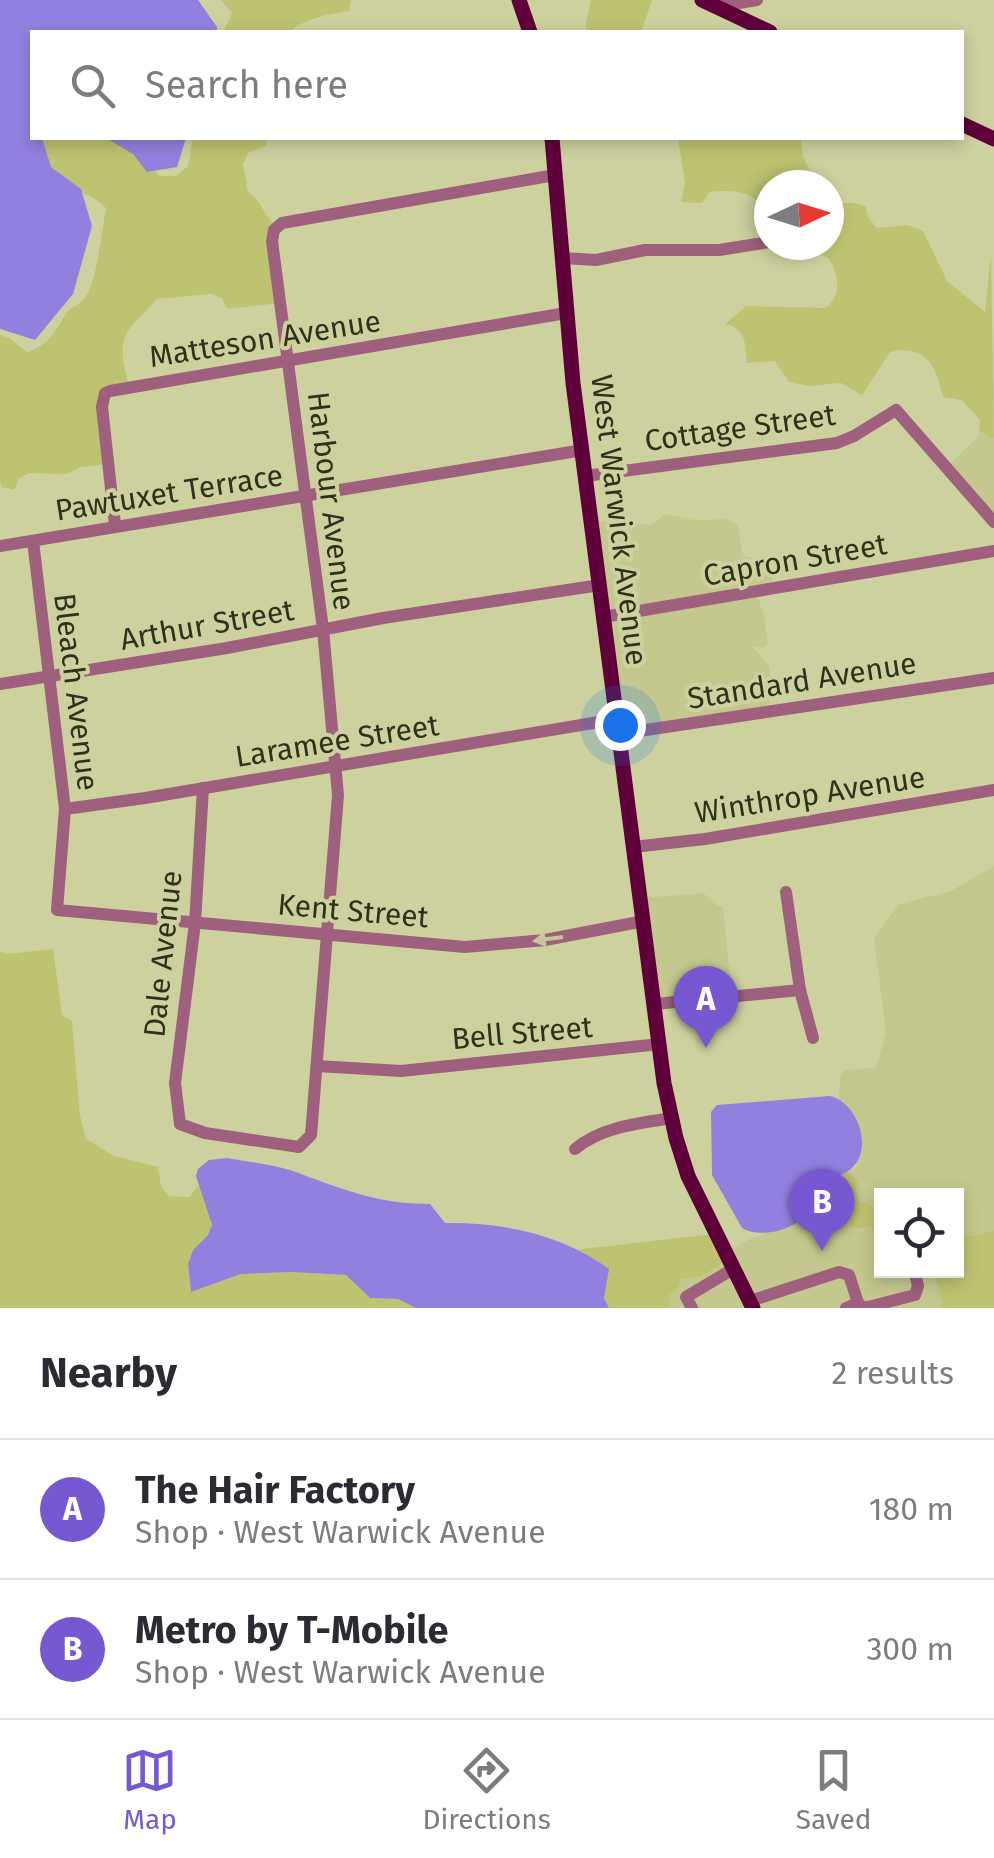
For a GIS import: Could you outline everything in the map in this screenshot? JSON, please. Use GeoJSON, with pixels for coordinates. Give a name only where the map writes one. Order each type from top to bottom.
{"type":"FeatureCollection","features":[{"type":"Feature","properties":{"kind":"main road"},"geometry":{"type":"LineString","coordinates":[[519,0],[529,30]]}},
{"type":"Feature","properties":{"kind":"main road"},"geometry":{"type":"LineString","coordinates":[[709,4],[766,30]]}},
{"type":"Feature","properties":{"kind":"main road"},"geometry":{"type":"LineString","coordinates":[[964,125],[994,139]]}},
{"type":"Feature","properties":{"kind":"main road","name":"West Warwick Avenue"},"geometry":{"type":"LineString","coordinates":[[552,140],[585,476],[672,1118],[688,1176],[752,1304]]}},
{"type":"Feature","properties":{"kind":"street"},"geometry":{"type":"LineString","coordinates":[[709,4],[757,0]]}},
{"type":"Feature","properties":{"kind":"street","name":"Harbour Avenue"},"geometry":{"type":"LineString","coordinates":[[180,1124],[205,1133],[298,1147],[310,1135],[338,823],[336,766],[323,630],[272,241],[277,226],[555,175]]}},
{"type":"Feature","properties":{"kind":"street"},"geometry":{"type":"LineString","coordinates":[[562,258],[596,260],[645,250],[719,250],[754,244]]}},
{"type":"Feature","properties":{"kind":"street","name":"Matteson Avenue"},"geometry":{"type":"LineString","coordinates":[[115,526],[102,407],[105,394],[125,387],[566,312]]}},
{"type":"Feature","properties":{"kind":"street","name":"Cottage Street"},"geometry":{"type":"LineString","coordinates":[[585,476],[837,443],[896,410],[994,522]]}},
{"type":"Feature","properties":{"kind":"street","name":"Pawtuxet Terrace"},"geometry":{"type":"LineString","coordinates":[[0,546],[583,450]]}},
{"type":"Feature","properties":{"kind":"street","name":"Bleach Avenue"},"geometry":{"type":"LineString","coordinates":[[32,541],[65,809],[57,910]]}},
{"type":"Feature","properties":{"kind":"street","name":"Capron Street"},"geometry":{"type":"LineString","coordinates":[[603,617],[994,551]]}},
{"type":"Feature","properties":{"kind":"street","name":"Arthur Street"},"geometry":{"type":"LineString","coordinates":[[0,684],[600,585]]}},
{"type":"Feature","properties":{"kind":"street","name":"Standard Avenue"},"geometry":{"type":"LineString","coordinates":[[618,727],[994,678]]}},
{"type":"Feature","properties":{"kind":"street","name":"Laramee Street"},"geometry":{"type":"LineString","coordinates":[[65,809],[618,727]]}},
{"type":"Feature","properties":{"kind":"street","name":"Dale Avenue"},"geometry":{"type":"LineString","coordinates":[[180,1124],[175,1083],[195,923],[203,788]]}},
{"type":"Feature","properties":{"kind":"street","name":"Winthrop Avenue"},"geometry":{"type":"LineString","coordinates":[[634,847],[994,790]]}},
{"type":"Feature","properties":{"kind":"street"},"geometry":{"type":"LineString","coordinates":[[786,892],[800,990],[813,1038]]}},
{"type":"Feature","properties":{"kind":"street","name":"Kent Street"},"geometry":{"type":"LineString","coordinates":[[57,910],[465,947],[544,940],[644,921]]}},
{"type":"Feature","properties":{"kind":"street"},"geometry":{"type":"LineString","coordinates":[[655,1004],[800,990]]}},
{"type":"Feature","properties":{"kind":"street","name":"Bell Street"},"geometry":{"type":"LineString","coordinates":[[317,1066],[389,1071],[660,1044]]}},
{"type":"Feature","properties":{"kind":"street"},"geometry":{"type":"LineString","coordinates":[[575,1149],[588,1138],[633,1124],[672,1118]]}},
{"type":"Feature","properties":{"kind":"street"},"geometry":{"type":"LineString","coordinates":[[692,1308],[686,1297],[734,1269]]}},
{"type":"Feature","properties":{"kind":"street"},"geometry":{"type":"LineString","coordinates":[[752,1304],[839,1272],[849,1275],[852,1306],[864,1308],[915,1295],[916,1278]]}},
{"type":"Feature","properties":{"kind":"shaded area"},"geometry":{"type":"Polygon","coordinates":[[[0,0],[198,0],[217,30],[30,30],[30,140],[43,140],[51,167],[81,189],[92,226],[73,294],[35,340],[0,329],[0,0]]]}},
{"type":"Feature","properties":{"kind":"shaded area"},"geometry":{"type":"Polygon","coordinates":[[[221,0],[351,0],[349,11],[325,15],[292,30],[224,30],[232,13],[221,0]]]}},
{"type":"Feature","properties":{"kind":"shaded area"},"geometry":{"type":"Polygon","coordinates":[[[591,0],[652,0],[642,30],[585,28],[591,0]]]}},
{"type":"Feature","properties":{"kind":"shaded area"},"geometry":{"type":"Polygon","coordinates":[[[34,140],[115,140],[160,176],[176,176],[188,166],[193,140],[266,140],[266,146],[248,153],[243,164],[248,192],[276,227],[280,303],[227,309],[222,298],[211,294],[157,299],[125,336],[123,356],[129,386],[105,397],[108,464],[80,467],[67,474],[29,473],[20,478],[14,490],[2,487],[0,481],[0,335],[27,352],[50,338],[69,310],[83,300],[95,270],[106,208],[58,179],[34,140]]]}},
{"type":"Feature","properties":{"kind":"shaded area"},"geometry":{"type":"Polygon","coordinates":[[[109,140],[185,140],[177,167],[147,172],[133,154],[109,140]]]}},
{"type":"Feature","properties":{"kind":"shaded area"},"geometry":{"type":"Polygon","coordinates":[[[678,140],[801,140],[810,170],[754,170],[754,199],[731,191],[710,192],[702,203],[681,202],[685,183],[678,140]]]}},
{"type":"Feature","properties":{"kind":"shaded area"},"geometry":{"type":"Polygon","coordinates":[[[844,203],[866,207],[877,228],[908,225],[923,231],[947,281],[985,312],[991,254],[994,438],[979,431],[980,420],[962,400],[943,397],[933,367],[912,351],[890,352],[862,395],[841,383],[808,386],[789,382],[775,361],[747,363],[741,334],[725,324],[746,306],[825,308],[837,291],[829,260],[844,260],[844,203]]]}},
{"type":"Feature","properties":{"kind":"shaded area"},"geometry":{"type":"Polygon","coordinates":[[[979,431],[994,438],[994,521],[945,469],[978,437],[979,431]]]}},
{"type":"Feature","properties":{"kind":"shaded area"},"geometry":{"type":"Polygon","coordinates":[[[665,514],[695,520],[727,519],[738,526],[743,556],[770,562],[773,588],[756,593],[768,645],[752,646],[770,667],[769,711],[622,734],[593,522],[652,524],[665,514]]]}},
{"type":"Feature","properties":{"kind":"shaded area"},"geometry":{"type":"Polygon","coordinates":[[[994,866],[994,1230],[975,1236],[964,1236],[964,1188],[874,1188],[874,1211],[860,1202],[848,1172],[856,1166],[857,1159],[839,1099],[844,1070],[876,1068],[886,1032],[874,938],[899,904],[951,891],[994,866]]]}},
{"type":"Feature","properties":{"kind":"shaded area"},"geometry":{"type":"Polygon","coordinates":[[[703,893],[723,906],[732,999],[656,1005],[643,898],[703,893]]]}},
{"type":"Feature","properties":{"kind":"shaded area"},"geometry":{"type":"Polygon","coordinates":[[[53,949],[62,1015],[72,1021],[80,1116],[86,1139],[114,1156],[158,1167],[161,1186],[169,1196],[189,1197],[199,1185],[212,1225],[193,1250],[188,1264],[191,1292],[241,1274],[346,1275],[370,1298],[398,1299],[416,1308],[0,1308],[0,951],[6,954],[53,949]]]}},
{"type":"Feature","properties":{"kind":"shaded area"},"geometry":{"type":"Polygon","coordinates":[[[830,1096],[848,1107],[859,1126],[862,1149],[852,1168],[801,1189],[808,1213],[795,1224],[767,1233],[742,1228],[712,1175],[711,1112],[717,1105],[830,1096]]]}},
{"type":"Feature","properties":{"kind":"shaded area"},"geometry":{"type":"Polygon","coordinates":[[[227,1158],[282,1168],[375,1198],[430,1204],[445,1223],[509,1228],[551,1239],[609,1269],[604,1298],[609,1308],[416,1308],[398,1299],[370,1298],[346,1275],[290,1272],[241,1274],[191,1292],[188,1264],[193,1250],[212,1225],[196,1176],[209,1160],[227,1158]]]}},
{"type":"Feature","properties":{"kind":"shaded area"},"geometry":{"type":"Polygon","coordinates":[[[848,1172],[857,1179],[860,1202],[874,1209],[874,1231],[870,1227],[851,1228],[844,1215],[792,1226],[798,1193],[848,1172]]]}},
{"type":"Feature","properties":{"kind":"shaded area"},"geometry":{"type":"Polygon","coordinates":[[[844,1215],[870,1227],[874,1231],[874,1278],[935,1278],[942,1308],[671,1308],[669,1295],[678,1289],[681,1278],[752,1238],[809,1220],[844,1215]]]}},
{"type":"Feature","properties":{"kind":"shaded area"},"geometry":{"type":"Polygon","coordinates":[[[994,1230],[994,1308],[942,1308],[935,1278],[964,1278],[964,1236],[994,1230]]]}},
{"type":"Feature","properties":{"kind":"shaded area"},"geometry":{"type":"Polygon","coordinates":[[[714,1234],[727,1260],[702,1276],[681,1279],[678,1289],[669,1295],[671,1308],[609,1308],[600,1262],[574,1250],[714,1234]]]}},
{"type":"Feature","properties":{"kind":"place","name":"The Hair Factory"},"geometry":{"type":"Point","coordinates":[706,1048]}},
{"type":"Feature","properties":{"kind":"place","name":"Metro by T-Mobile"},"geometry":{"type":"Point","coordinates":[822,1251]}}]}
